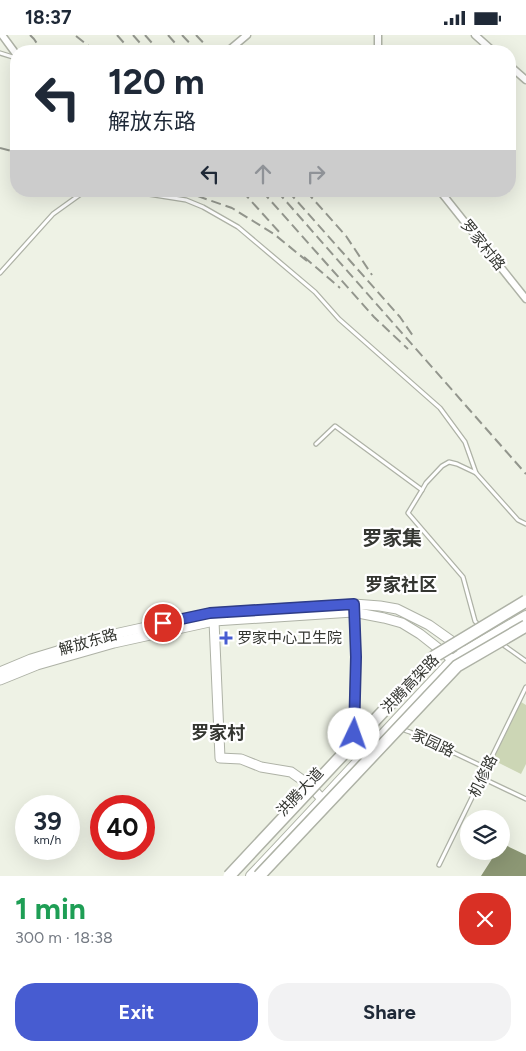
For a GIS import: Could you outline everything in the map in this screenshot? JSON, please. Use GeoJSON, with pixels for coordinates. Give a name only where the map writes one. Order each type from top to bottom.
{"type":"FeatureCollection","features":[{"type":"Feature","properties":{"kind":"highway","name":"洪腾高架路"},"geometry":{"type":"LineString","coordinates":[[229,876],[435,656],[526,601]]}},
{"type":"Feature","properties":{"kind":"highway","name":"洪腾高架路"},"geometry":{"type":"LineString","coordinates":[[259,876],[457,666],[526,627]]}},
{"type":"Feature","properties":{"kind":"main road","name":"解放东路"},"geometry":{"type":"LineString","coordinates":[[0,680],[37,665],[114,643],[214,621],[380,606],[396,609],[429,625],[462,649]]}},
{"type":"Feature","properties":{"kind":"main road","name":"洪腾大道"},"geometry":{"type":"LineString","coordinates":[[222,876],[354,734],[450,657],[487,634],[526,606]]}},
{"type":"Feature","properties":{"kind":"main road","name":"解放东路"},"geometry":{"type":"LineString","coordinates":[[0,672],[31,659],[110,635],[210,613],[353,608],[402,623],[450,657]]}},
{"type":"Feature","properties":{"kind":"main road"},"geometry":{"type":"LineString","coordinates":[[353,608],[356,657],[354,734]]}},
{"type":"Feature","properties":{"kind":"main road","name":"洪腾大道"},"geometry":{"type":"LineString","coordinates":[[487,634],[526,617]]}},
{"type":"Feature","properties":{"kind":"main road"},"geometry":{"type":"LineString","coordinates":[[214,621],[220,758],[240,759],[261,767],[291,772],[308,784],[323,800]]}},
{"type":"Feature","properties":{"kind":"main road","name":"洪腾大道"},"geometry":{"type":"LineString","coordinates":[[251,876],[323,800],[450,657]]}},
{"type":"Feature","properties":{"kind":"street"},"geometry":{"type":"LineString","coordinates":[[2,35],[10,46]]}},
{"type":"Feature","properties":{"kind":"street"},"geometry":{"type":"LineString","coordinates":[[235,45],[247,35]]}},
{"type":"Feature","properties":{"kind":"street"},"geometry":{"type":"LineString","coordinates":[[475,35],[486,45]]}},
{"type":"Feature","properties":{"kind":"street"},"geometry":{"type":"LineString","coordinates":[[516,71],[526,80]]}},
{"type":"Feature","properties":{"kind":"street","name":"罗家村路"},"geometry":{"type":"LineString","coordinates":[[445,197],[526,299]]}},
{"type":"Feature","properties":{"kind":"lane"},"geometry":{"type":"LineString","coordinates":[[0,273],[53,214],[76,197]]}},
{"type":"Feature","properties":{"kind":"lane"},"geometry":{"type":"LineString","coordinates":[[167,197],[186,200],[203,207],[238,227],[315,292],[339,319],[440,408],[465,442],[476,473]]}},
{"type":"Feature","properties":{"kind":"lane"},"geometry":{"type":"LineString","coordinates":[[316,444],[335,425],[422,490]]}},
{"type":"Feature","properties":{"kind":"lane"},"geometry":{"type":"LineString","coordinates":[[526,524],[518,520],[476,473],[458,463],[449,462],[433,474],[408,513],[463,577],[475,621],[487,634],[526,661]]}},
{"type":"Feature","properties":{"kind":"lane","name":"机修路"},"geometry":{"type":"LineString","coordinates":[[439,865],[526,687]]}},
{"type":"Feature","properties":{"kind":"lane","name":"家园路"},"geometry":{"type":"LineString","coordinates":[[381,736],[395,727],[410,732],[486,768]]}},
{"type":"Feature","properties":{"kind":"lane"},"geometry":{"type":"LineString","coordinates":[[482,778],[526,799]]}},
{"type":"Feature","properties":{"kind":"shaded area"},"geometry":{"type":"Polygon","coordinates":[[[521,702],[526,705],[526,764],[521,774],[493,760],[521,702]]]}},
{"type":"Feature","properties":{"kind":"shaded area"},"geometry":{"type":"Polygon","coordinates":[[[510,847],[526,855],[526,876],[481,876],[491,860],[510,860],[510,847]]]}},
{"type":"Feature","properties":{"kind":"railway"},"geometry":{"type":"LineString","coordinates":[[30,35],[38,45]]}},
{"type":"Feature","properties":{"kind":"railway"},"geometry":{"type":"LineString","coordinates":[[117,35],[126,45]]}},
{"type":"Feature","properties":{"kind":"railway"},"geometry":{"type":"LineString","coordinates":[[133,35],[142,45]]}},
{"type":"Feature","properties":{"kind":"railway"},"geometry":{"type":"LineString","coordinates":[[145,35],[154,45]]}},
{"type":"Feature","properties":{"kind":"railway"},"geometry":{"type":"LineString","coordinates":[[168,35],[177,45]]}},
{"type":"Feature","properties":{"kind":"railway"},"geometry":{"type":"LineString","coordinates":[[182,35],[191,45]]}},
{"type":"Feature","properties":{"kind":"railway"},"geometry":{"type":"LineString","coordinates":[[196,35],[205,45]]}},
{"type":"Feature","properties":{"kind":"railway"},"geometry":{"type":"LineString","coordinates":[[76,36],[87,45]]}},
{"type":"Feature","properties":{"kind":"railway"},"geometry":{"type":"LineString","coordinates":[[0,148],[10,150]]}},
{"type":"Feature","properties":{"kind":"railway"},"geometry":{"type":"LineString","coordinates":[[200,197],[232,208],[274,234],[307,261]]}},
{"type":"Feature","properties":{"kind":"railway"},"geometry":{"type":"LineString","coordinates":[[247,197],[281,234]]}},
{"type":"Feature","properties":{"kind":"railway"},"geometry":{"type":"LineString","coordinates":[[267,197],[374,317],[408,349]]}},
{"type":"Feature","properties":{"kind":"railway"},"geometry":{"type":"LineString","coordinates":[[282,197],[526,474]]}},
{"type":"Feature","properties":{"kind":"railway"},"geometry":{"type":"LineString","coordinates":[[293,197],[400,317],[413,336]]}},
{"type":"Feature","properties":{"kind":"railway"},"geometry":{"type":"LineString","coordinates":[[311,197],[346,236],[372,275]]}},
{"type":"Feature","properties":{"kind":"railway"},"geometry":{"type":"LineString","coordinates":[[304,257],[340,288]]}},
{"type":"Feature","properties":{"kind":"place","name":"罗家中心卫生院"},"geometry":{"type":"Point","coordinates":[226,638]}},
{"type":"Feature","properties":{"kind":"district","name":"罗家集"},"geometry":{"type":"Point","coordinates":[392,538]}},
{"type":"Feature","properties":{"kind":"district","name":"罗家社区"},"geometry":{"type":"Point","coordinates":[401,585]}},
{"type":"Feature","properties":{"kind":"district","name":"罗家村"},"geometry":{"type":"Point","coordinates":[218,733]}},
{"type":"Feature","properties":{"kind":"route"},"geometry":{"type":"LineString","coordinates":[[163,623],[210,613],[354,604],[356,705],[354,734]]}}]}
